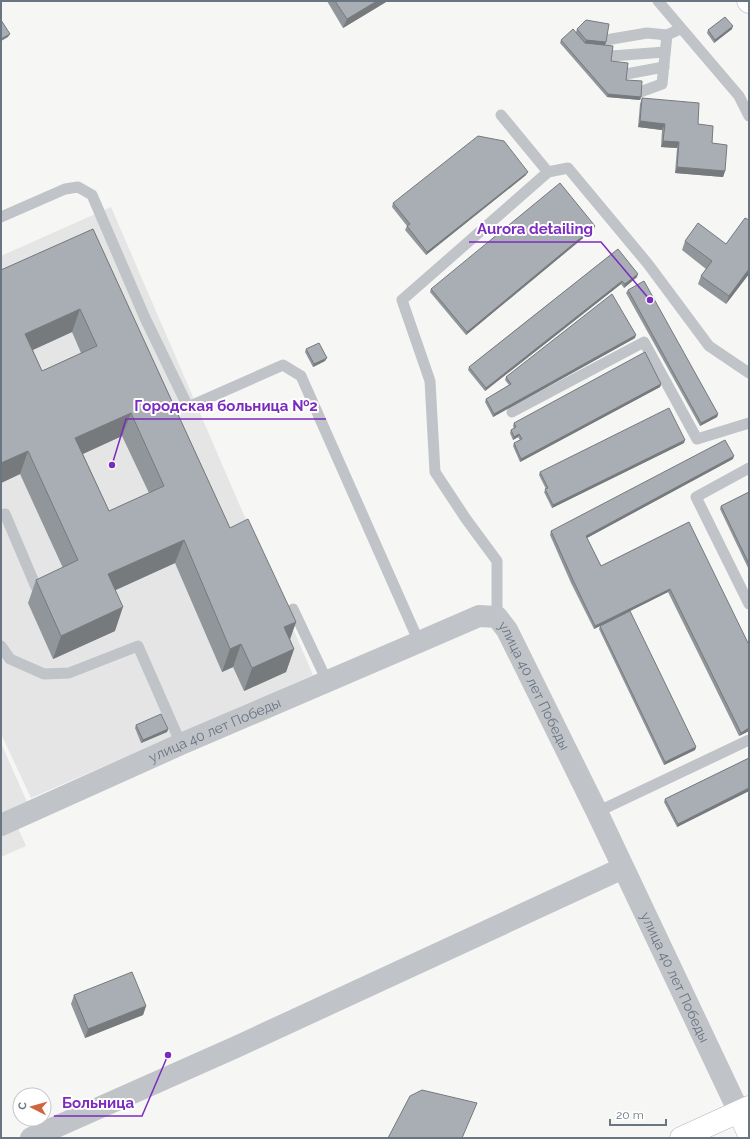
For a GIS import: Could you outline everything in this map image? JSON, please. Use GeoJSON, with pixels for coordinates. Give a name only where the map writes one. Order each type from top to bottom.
{"type":"FeatureCollection","features":[{"type":"Feature","properties":{"kind":"main road","name":"улица 40 лет Победы"},"geometry":{"type":"LineString","coordinates":[[744,1110],[749,1136]]}},
{"type":"Feature","properties":{"kind":"main road"},"geometry":{"type":"LineString","coordinates":[[681,1138],[744,1110]]}},
{"type":"Feature","properties":{"kind":"street","name":"улица 40 лет Победы"},"geometry":{"type":"LineString","coordinates":[[1,825],[181,744],[479,616],[497,617],[507,630],[623,868],[744,1110]]}},
{"type":"Feature","properties":{"kind":"street"},"geometry":{"type":"LineString","coordinates":[[31,1138],[236,1047],[623,868]]}},
{"type":"Feature","properties":{"kind":"lane"},"geometry":{"type":"LineString","coordinates":[[658,1],[680,29],[739,96],[749,116]]}},
{"type":"Feature","properties":{"kind":"lane"},"geometry":{"type":"LineString","coordinates":[[606,40],[647,33],[667,35],[680,29]]}},
{"type":"Feature","properties":{"kind":"lane"},"geometry":{"type":"LineString","coordinates":[[640,92],[662,84],[667,35]]}},
{"type":"Feature","properties":{"kind":"lane"},"geometry":{"type":"LineString","coordinates":[[611,56],[665,52]]}},
{"type":"Feature","properties":{"kind":"lane"},"geometry":{"type":"LineString","coordinates":[[626,74],[664,67]]}},
{"type":"Feature","properties":{"kind":"lane"},"geometry":{"type":"LineString","coordinates":[[501,115],[548,172]]}},
{"type":"Feature","properties":{"kind":"lane"},"geometry":{"type":"LineString","coordinates":[[497,617],[497,561],[466,519],[435,472],[430,381],[402,300],[548,172],[568,168],[648,264],[709,346],[749,373]]}},
{"type":"Feature","properties":{"kind":"lane"},"geometry":{"type":"LineString","coordinates":[[1,217],[65,189],[78,187],[92,195],[145,318],[188,407],[283,365],[301,376],[419,642]]}},
{"type":"Feature","properties":{"kind":"lane"},"geometry":{"type":"LineString","coordinates":[[512,412],[644,342],[697,439],[749,423]]}},
{"type":"Feature","properties":{"kind":"lane"},"geometry":{"type":"LineString","coordinates":[[749,468],[696,497],[749,604]]}},
{"type":"Feature","properties":{"kind":"lane"},"geometry":{"type":"LineString","coordinates":[[1,515],[5,514],[36,587]]}},
{"type":"Feature","properties":{"kind":"lane"},"geometry":{"type":"LineString","coordinates":[[293,609],[327,681]]}},
{"type":"Feature","properties":{"kind":"lane"},"geometry":{"type":"LineString","coordinates":[[1,646],[10,659],[44,674],[69,673],[138,646],[181,744]]}},
{"type":"Feature","properties":{"kind":"lane"},"geometry":{"type":"LineString","coordinates":[[597,812],[749,740]]}},
{"type":"Feature","properties":{"kind":"shaded area"},"geometry":{"type":"Polygon","coordinates":[[[111,207],[313,675],[31,798],[1,734],[1,256],[111,207]]]}},
{"type":"Feature","properties":{"kind":"shaded area"},"geometry":{"type":"Polygon","coordinates":[[[1,743],[27,802],[14,819],[26,846],[1,857],[1,743]]]}},
{"type":"Feature","properties":{"kind":"building"},"geometry":{"type":"Polygon","coordinates":[[[335,1],[377,1],[347,19],[335,1]]]}},
{"type":"Feature","properties":{"kind":"building"},"geometry":{"type":"Polygon","coordinates":[[[725,17],[733,26],[715,40],[708,30],[725,17]]]}},
{"type":"Feature","properties":{"kind":"building"},"geometry":{"type":"Polygon","coordinates":[[[1,20],[10,34],[1,39],[1,20]]]}},
{"type":"Feature","properties":{"kind":"building"},"geometry":{"type":"Polygon","coordinates":[[[586,20],[609,24],[606,42],[586,40],[577,29],[586,20]]]}},
{"type":"Feature","properties":{"kind":"building"},"geometry":{"type":"Polygon","coordinates":[[[573,29],[585,43],[613,46],[611,61],[628,63],[626,80],[642,81],[641,97],[608,94],[561,40],[573,29]]]}},
{"type":"Feature","properties":{"kind":"building"},"geometry":{"type":"Polygon","coordinates":[[[642,98],[699,103],[698,124],[713,126],[712,143],[727,145],[725,171],[677,167],[679,142],[663,141],[665,124],[640,121],[642,98]]]}},
{"type":"Feature","properties":{"kind":"building"},"geometry":{"type":"Polygon","coordinates":[[[478,136],[504,141],[528,172],[427,252],[407,226],[410,224],[393,203],[478,136]]]}},
{"type":"Feature","properties":{"kind":"building"},"geometry":{"type":"Polygon","coordinates":[[[560,183],[595,226],[467,332],[431,289],[560,183]]]}},
{"type":"Feature","properties":{"kind":"building"},"geometry":{"type":"Polygon","coordinates":[[[745,218],[749,220],[749,269],[729,296],[701,276],[712,261],[685,241],[698,223],[726,244],[745,218]]]}},
{"type":"Feature","properties":{"kind":"building"},"geometry":{"type":"Polygon","coordinates":[[[93,229],[230,528],[248,519],[296,622],[284,627],[294,649],[252,668],[241,644],[230,649],[184,540],[108,574],[123,607],[61,636],[36,580],[78,560],[28,451],[1,463],[1,270],[93,229]],[[80,309],[25,334],[42,371],[97,346],[80,309]],[[131,413],[75,438],[109,511],[164,486],[131,413]]]}},
{"type":"Feature","properties":{"kind":"building"},"geometry":{"type":"Polygon","coordinates":[[[618,249],[638,274],[625,284],[622,281],[486,388],[469,367],[618,249]]]}},
{"type":"Feature","properties":{"kind":"building"},"geometry":{"type":"Polygon","coordinates":[[[644,281],[718,414],[701,423],[628,290],[644,281]]]}},
{"type":"Feature","properties":{"kind":"building"},"geometry":{"type":"Polygon","coordinates":[[[612,294],[636,335],[494,414],[486,399],[511,384],[506,377],[612,294]]]}},
{"type":"Feature","properties":{"kind":"building"},"geometry":{"type":"Polygon","coordinates":[[[319,343],[327,358],[314,364],[306,349],[319,343]]]}},
{"type":"Feature","properties":{"kind":"building"},"geometry":{"type":"Polygon","coordinates":[[[645,352],[661,384],[521,459],[514,443],[522,439],[519,434],[514,437],[511,430],[516,427],[514,423],[645,352]]]}},
{"type":"Feature","properties":{"kind":"building"},"geometry":{"type":"Polygon","coordinates":[[[669,408],[685,440],[553,505],[545,489],[548,488],[540,472],[669,408]]]}},
{"type":"Feature","properties":{"kind":"building"},"geometry":{"type":"Polygon","coordinates":[[[725,440],[734,456],[586,536],[601,566],[689,522],[749,645],[749,728],[741,733],[670,589],[595,626],[551,531],[725,440]]]}},
{"type":"Feature","properties":{"kind":"building"},"geometry":{"type":"Polygon","coordinates":[[[749,492],[749,564],[721,506],[749,492]]]}},
{"type":"Feature","properties":{"kind":"building"},"geometry":{"type":"Polygon","coordinates":[[[630,611],[696,747],[665,762],[600,626],[630,611]]]}},
{"type":"Feature","properties":{"kind":"building"},"geometry":{"type":"Polygon","coordinates":[[[161,714],[168,729],[143,740],[136,725],[161,714]]]}},
{"type":"Feature","properties":{"kind":"building"},"geometry":{"type":"Polygon","coordinates":[[[749,758],[749,788],[678,824],[665,799],[749,758]]]}},
{"type":"Feature","properties":{"kind":"building"},"geometry":{"type":"Polygon","coordinates":[[[132,972],[146,1006],[88,1029],[74,995],[132,972]]]}},
{"type":"Feature","properties":{"kind":"building"},"geometry":{"type":"Polygon","coordinates":[[[422,1090],[477,1103],[462,1138],[388,1138],[410,1096],[422,1090]]]}},
{"type":"Feature","properties":{"kind":"place","name":"Aurora detailing"},"geometry":{"type":"Point","coordinates":[650,300]}},
{"type":"Feature","properties":{"kind":"place","name":"Городская больница №2"},"geometry":{"type":"Point","coordinates":[112,465]}},
{"type":"Feature","properties":{"kind":"place","name":"Больница"},"geometry":{"type":"Point","coordinates":[168,1055]}}]}
